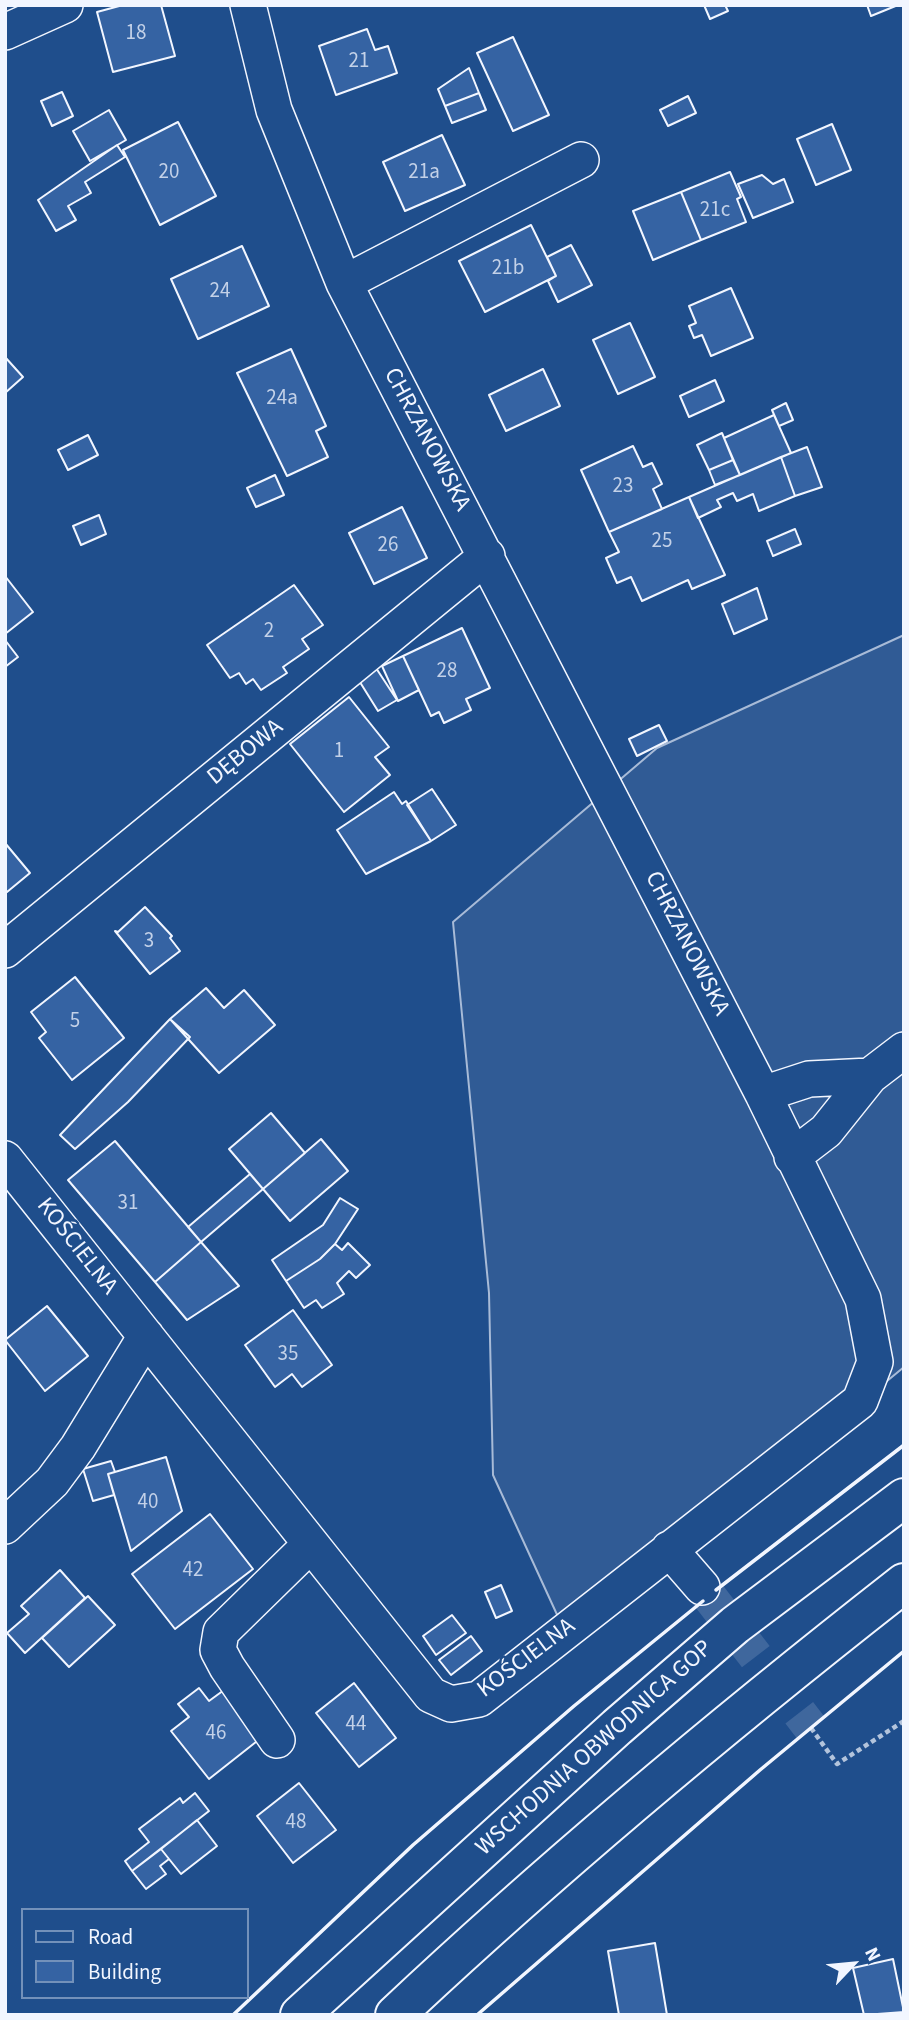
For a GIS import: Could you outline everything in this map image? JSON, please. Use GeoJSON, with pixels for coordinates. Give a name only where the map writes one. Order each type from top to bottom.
{"type":"FeatureCollection","features":[{"type":"Feature","properties":{"kind":"highway","name":"WSCHODNIA OBWODNICA GOP"},"geometry":{"type":"LineString","coordinates":[[300,2015],[617,1727],[725,1634],[904,1498]]}},
{"type":"Feature","properties":{"kind":"highway"},"geometry":{"type":"LineString","coordinates":[[395,2015],[633,1804],[780,1681],[904,1583]]}},
{"type":"Feature","properties":{"kind":"street"},"geometry":{"type":"LineString","coordinates":[[5,32],[65,5]]}},
{"type":"Feature","properties":{"kind":"street","name":"CHRZANOWSKA"},"geometry":{"type":"LineString","coordinates":[[248,5],[274,110],[344,283],[763,1094],[863,1299],[874,1362],[860,1401],[669,1549]]}},
{"type":"Feature","properties":{"kind":"street"},"geometry":{"type":"LineString","coordinates":[[344,283],[581,160]]}},
{"type":"Feature","properties":{"kind":"street","name":"DĘBOWA"},"geometry":{"type":"LineString","coordinates":[[5,950],[486,556]]}},
{"type":"Feature","properties":{"kind":"street"},"geometry":{"type":"LineString","coordinates":[[793,1157],[826,1131],[870,1076],[904,1049]]}},
{"type":"Feature","properties":{"kind":"street"},"geometry":{"type":"LineString","coordinates":[[763,1094],[809,1079],[870,1076]]}},
{"type":"Feature","properties":{"kind":"street","name":"KOŚCIELNA"},"geometry":{"type":"LineString","coordinates":[[5,1159],[431,1695],[451,1704],[479,1699],[669,1549]]}},
{"type":"Feature","properties":{"kind":"street"},"geometry":{"type":"LineString","coordinates":[[5,1526],[58,1474],[146,1336]]}},
{"type":"Feature","properties":{"kind":"street"},"geometry":{"type":"LineString","coordinates":[[277,1740],[218,1650],[221,1632],[311,1544]]}},
{"type":"Feature","properties":{"kind":"street"},"geometry":{"type":"LineString","coordinates":[[669,1549],[702,1587]]}},
{"type":"Feature","properties":{"kind":"path"},"geometry":{"type":"LineString","coordinates":[[811,1728],[838,1764],[904,1721]]}},
{"type":"Feature","properties":{"kind":"shaded area"},"geometry":{"type":"Polygon","coordinates":[[[904,635],[904,1367],[570,1643],[493,1475],[489,1293],[453,922],[657,748],[904,635]]]}},
{"type":"Feature","properties":{"kind":"building"},"geometry":{"type":"Polygon","coordinates":[[[123,5],[161,5],[175,56],[113,72],[97,12],[123,5]]]}},
{"type":"Feature","properties":{"kind":"building"},"geometry":{"type":"Polygon","coordinates":[[[704,5],[725,5],[728,11],[710,19],[704,5]]]}},
{"type":"Feature","properties":{"kind":"building"},"geometry":{"type":"Polygon","coordinates":[[[867,5],[898,5],[871,16],[867,5]]]}},
{"type":"Feature","properties":{"kind":"building"},"geometry":{"type":"Polygon","coordinates":[[[367,29],[375,50],[388,46],[397,73],[336,95],[319,46],[367,29]]]}},
{"type":"Feature","properties":{"kind":"building"},"geometry":{"type":"Polygon","coordinates":[[[513,37],[549,115],[513,131],[477,53],[513,37]]]}},
{"type":"Feature","properties":{"kind":"building"},"geometry":{"type":"Polygon","coordinates":[[[469,68],[479,93],[445,106],[438,89],[469,68]]]}},
{"type":"Feature","properties":{"kind":"building"},"geometry":{"type":"Polygon","coordinates":[[[62,92],[73,116],[52,126],[41,101],[62,92]]]}},
{"type":"Feature","properties":{"kind":"building"},"geometry":{"type":"Polygon","coordinates":[[[479,93],[486,110],[452,123],[445,106],[479,93]]]}},
{"type":"Feature","properties":{"kind":"building"},"geometry":{"type":"Polygon","coordinates":[[[688,96],[696,113],[668,126],[660,110],[688,96]]]}},
{"type":"Feature","properties":{"kind":"building"},"geometry":{"type":"Polygon","coordinates":[[[109,110],[126,140],[90,161],[73,131],[109,110]]]}},
{"type":"Feature","properties":{"kind":"building"},"geometry":{"type":"Polygon","coordinates":[[[178,122],[216,196],[160,225],[123,150],[178,122]]]}},
{"type":"Feature","properties":{"kind":"building"},"geometry":{"type":"Polygon","coordinates":[[[832,124],[851,170],[816,185],[797,139],[832,124]]]}},
{"type":"Feature","properties":{"kind":"building"},"geometry":{"type":"Polygon","coordinates":[[[442,135],[465,185],[405,211],[383,162],[442,135]]]}},
{"type":"Feature","properties":{"kind":"building"},"geometry":{"type":"Polygon","coordinates":[[[117,145],[125,157],[85,182],[91,193],[68,206],[76,220],[56,231],[38,200],[117,145]]]}},
{"type":"Feature","properties":{"kind":"building"},"geometry":{"type":"Polygon","coordinates":[[[730,172],[741,197],[737,199],[746,222],[701,240],[681,192],[730,172]]]}},
{"type":"Feature","properties":{"kind":"building"},"geometry":{"type":"Polygon","coordinates":[[[762,175],[773,184],[784,179],[793,202],[753,218],[738,184],[762,175]]]}},
{"type":"Feature","properties":{"kind":"building"},"geometry":{"type":"Polygon","coordinates":[[[681,192],[701,240],[653,260],[633,211],[681,192]]]}},
{"type":"Feature","properties":{"kind":"building"},"geometry":{"type":"Polygon","coordinates":[[[531,225],[556,276],[485,312],[459,261],[531,225]]]}},
{"type":"Feature","properties":{"kind":"building"},"geometry":{"type":"Polygon","coordinates":[[[571,245],[592,285],[558,302],[548,281],[556,276],[547,257],[571,245]]]}},
{"type":"Feature","properties":{"kind":"building"},"geometry":{"type":"Polygon","coordinates":[[[242,246],[269,306],[198,339],[171,279],[242,246]]]}},
{"type":"Feature","properties":{"kind":"building"},"geometry":{"type":"Polygon","coordinates":[[[731,288],[753,338],[711,356],[702,335],[694,338],[689,326],[696,323],[689,306],[731,288]]]}},
{"type":"Feature","properties":{"kind":"building"},"geometry":{"type":"Polygon","coordinates":[[[630,323],[655,377],[618,394],[593,340],[630,323]]]}},
{"type":"Feature","properties":{"kind":"building"},"geometry":{"type":"Polygon","coordinates":[[[291,349],[326,426],[316,431],[328,457],[287,476],[237,373],[291,349]]]}},
{"type":"Feature","properties":{"kind":"building"},"geometry":{"type":"Polygon","coordinates":[[[5,357],[23,377],[5,393],[5,357]]]}},
{"type":"Feature","properties":{"kind":"building"},"geometry":{"type":"Polygon","coordinates":[[[543,369],[560,406],[506,431],[489,395],[543,369]]]}},
{"type":"Feature","properties":{"kind":"building"},"geometry":{"type":"Polygon","coordinates":[[[715,380],[724,401],[689,417],[680,396],[715,380]]]}},
{"type":"Feature","properties":{"kind":"building"},"geometry":{"type":"Polygon","coordinates":[[[786,403],[793,420],[779,426],[772,410],[786,403]]]}},
{"type":"Feature","properties":{"kind":"building"},"geometry":{"type":"Polygon","coordinates":[[[774,415],[791,453],[740,475],[724,438],[774,415]]]}},
{"type":"Feature","properties":{"kind":"building"},"geometry":{"type":"Polygon","coordinates":[[[722,433],[733,460],[709,470],[697,445],[722,433]]]}},
{"type":"Feature","properties":{"kind":"building"},"geometry":{"type":"Polygon","coordinates":[[[88,435],[98,455],[68,470],[58,450],[88,435]]]}},
{"type":"Feature","properties":{"kind":"building"},"geometry":{"type":"Polygon","coordinates":[[[633,446],[643,467],[652,463],[662,484],[653,489],[662,509],[609,532],[581,470],[633,446]]]}},
{"type":"Feature","properties":{"kind":"building"},"geometry":{"type":"Polygon","coordinates":[[[807,447],[822,487],[795,496],[781,457],[807,447]]]}},
{"type":"Feature","properties":{"kind":"building"},"geometry":{"type":"Polygon","coordinates":[[[781,457],[795,496],[759,511],[753,494],[737,501],[733,493],[717,500],[721,507],[698,518],[689,497],[781,457]]]}},
{"type":"Feature","properties":{"kind":"building"},"geometry":{"type":"Polygon","coordinates":[[[733,460],[740,475],[715,485],[709,470],[733,460]]]}},
{"type":"Feature","properties":{"kind":"building"},"geometry":{"type":"Polygon","coordinates":[[[275,475],[284,495],[256,507],[247,488],[275,475]]]}},
{"type":"Feature","properties":{"kind":"building"},"geometry":{"type":"Polygon","coordinates":[[[689,497],[725,575],[692,589],[688,580],[642,601],[631,577],[617,583],[606,558],[619,552],[609,532],[689,497]]]}},
{"type":"Feature","properties":{"kind":"building"},"geometry":{"type":"Polygon","coordinates":[[[402,507],[427,558],[374,584],[349,533],[402,507]]]}},
{"type":"Feature","properties":{"kind":"building"},"geometry":{"type":"Polygon","coordinates":[[[99,515],[106,534],[81,545],[73,526],[99,515]]]}},
{"type":"Feature","properties":{"kind":"building"},"geometry":{"type":"Polygon","coordinates":[[[795,529],[801,544],[773,556],[767,541],[795,529]]]}},
{"type":"Feature","properties":{"kind":"building"},"geometry":{"type":"Polygon","coordinates":[[[5,576],[33,612],[5,634],[5,576]]]}},
{"type":"Feature","properties":{"kind":"building"},"geometry":{"type":"Polygon","coordinates":[[[294,585],[323,625],[302,639],[309,649],[283,667],[287,673],[261,690],[253,679],[246,684],[239,673],[230,678],[207,645],[294,585]]]}},
{"type":"Feature","properties":{"kind":"building"},"geometry":{"type":"Polygon","coordinates":[[[757,588],[767,619],[734,634],[722,604],[757,588]]]}},
{"type":"Feature","properties":{"kind":"building"},"geometry":{"type":"Polygon","coordinates":[[[462,628],[490,688],[466,699],[471,710],[444,723],[439,712],[431,716],[403,656],[462,628]]]}},
{"type":"Feature","properties":{"kind":"building"},"geometry":{"type":"Polygon","coordinates":[[[5,640],[18,657],[5,667],[5,640]]]}},
{"type":"Feature","properties":{"kind":"building"},"geometry":{"type":"Polygon","coordinates":[[[403,656],[419,690],[398,701],[382,666],[403,656]]]}},
{"type":"Feature","properties":{"kind":"building"},"geometry":{"type":"Polygon","coordinates":[[[376,668],[397,700],[378,711],[358,679],[376,668]]]}},
{"type":"Feature","properties":{"kind":"building"},"geometry":{"type":"Polygon","coordinates":[[[349,697],[389,747],[375,757],[390,775],[344,812],[290,744],[349,697]]]}},
{"type":"Feature","properties":{"kind":"building"},"geometry":{"type":"Polygon","coordinates":[[[659,725],[667,741],[637,756],[629,739],[659,725]]]}},
{"type":"Feature","properties":{"kind":"building"},"geometry":{"type":"Polygon","coordinates":[[[432,789],[456,825],[431,841],[407,805],[432,789]]]}},
{"type":"Feature","properties":{"kind":"building"},"geometry":{"type":"Polygon","coordinates":[[[394,792],[402,804],[406,801],[431,841],[366,874],[337,830],[394,792]]]}},
{"type":"Feature","properties":{"kind":"building"},"geometry":{"type":"Polygon","coordinates":[[[5,843],[30,873],[7,892],[5,889],[5,843]]]}},
{"type":"Feature","properties":{"kind":"building"},"geometry":{"type":"Polygon","coordinates":[[[145,907],[172,936],[170,938],[180,951],[150,974],[115,931],[118,932],[145,907]]]}},
{"type":"Feature","properties":{"kind":"building"},"geometry":{"type":"Polygon","coordinates":[[[75,977],[124,1038],[72,1080],[39,1038],[46,1032],[31,1012],[75,977]]]}},
{"type":"Feature","properties":{"kind":"building"},"geometry":{"type":"Polygon","coordinates":[[[206,988],[224,1008],[244,990],[275,1025],[219,1073],[170,1019],[206,988]]]}},
{"type":"Feature","properties":{"kind":"building"},"geometry":{"type":"Polygon","coordinates":[[[170,1019],[190,1037],[128,1102],[75,1149],[60,1135],[170,1019]]]}},
{"type":"Feature","properties":{"kind":"building"},"geometry":{"type":"Polygon","coordinates":[[[271,1113],[305,1153],[263,1189],[229,1149],[271,1113]]]}},
{"type":"Feature","properties":{"kind":"building"},"geometry":{"type":"Polygon","coordinates":[[[321,1139],[348,1171],[290,1221],[263,1189],[321,1139]]]}},
{"type":"Feature","properties":{"kind":"building"},"geometry":{"type":"Polygon","coordinates":[[[115,1141],[201,1242],[155,1282],[68,1180],[115,1141]]]}},
{"type":"Feature","properties":{"kind":"building"},"geometry":{"type":"Polygon","coordinates":[[[250,1174],[263,1189],[201,1242],[188,1227],[250,1174]]]}},
{"type":"Feature","properties":{"kind":"building"},"geometry":{"type":"Polygon","coordinates":[[[340,1198],[358,1209],[335,1244],[320,1259],[286,1281],[272,1260],[323,1225],[340,1198]]]}},
{"type":"Feature","properties":{"kind":"building"},"geometry":{"type":"Polygon","coordinates":[[[201,1242],[239,1286],[187,1320],[155,1282],[201,1242]]]}},
{"type":"Feature","properties":{"kind":"building"},"geometry":{"type":"Polygon","coordinates":[[[348,1243],[370,1265],[356,1278],[349,1271],[337,1283],[344,1294],[322,1308],[316,1300],[304,1308],[286,1281],[320,1259],[335,1244],[342,1250],[348,1243]]]}},
{"type":"Feature","properties":{"kind":"building"},"geometry":{"type":"Polygon","coordinates":[[[47,1306],[88,1356],[45,1391],[5,1340],[47,1306]]]}},
{"type":"Feature","properties":{"kind":"building"},"geometry":{"type":"Polygon","coordinates":[[[293,1310],[332,1365],[302,1387],[292,1374],[275,1387],[245,1345],[293,1310]]]}},
{"type":"Feature","properties":{"kind":"building"},"geometry":{"type":"Polygon","coordinates":[[[166,1457],[182,1511],[131,1551],[108,1474],[166,1457]]]}},
{"type":"Feature","properties":{"kind":"building"},"geometry":{"type":"Polygon","coordinates":[[[111,1461],[115,1472],[108,1474],[114,1495],[93,1501],[83,1469],[111,1461]]]}},
{"type":"Feature","properties":{"kind":"building"},"geometry":{"type":"Polygon","coordinates":[[[210,1514],[253,1569],[175,1629],[132,1574],[210,1514]]]}},
{"type":"Feature","properties":{"kind":"building"},"geometry":{"type":"Polygon","coordinates":[[[60,1570],[85,1598],[25,1653],[7,1633],[29,1614],[21,1606],[60,1570]]]}},
{"type":"Feature","properties":{"kind":"building"},"geometry":{"type":"Polygon","coordinates":[[[501,1585],[512,1611],[496,1618],[485,1592],[501,1585]]]}},
{"type":"Feature","properties":{"kind":"building"},"geometry":{"type":"Polygon","coordinates":[[[88,1596],[115,1625],[69,1667],[42,1638],[88,1596]]]}},
{"type":"Feature","properties":{"kind":"building"},"geometry":{"type":"Polygon","coordinates":[[[452,1615],[466,1633],[436,1655],[423,1636],[452,1615]]]}},
{"type":"Feature","properties":{"kind":"building"},"geometry":{"type":"Polygon","coordinates":[[[471,1636],[482,1651],[451,1675],[439,1660],[471,1636]]]}},
{"type":"Feature","properties":{"kind":"building"},"geometry":{"type":"Polygon","coordinates":[[[354,1683],[396,1738],[359,1767],[316,1713],[354,1683]]]}},
{"type":"Feature","properties":{"kind":"building"},"geometry":{"type":"Polygon","coordinates":[[[199,1688],[209,1701],[224,1690],[261,1738],[209,1779],[171,1731],[189,1717],[178,1704],[199,1688]]]}},
{"type":"Feature","properties":{"kind":"building"},"geometry":{"type":"Polygon","coordinates":[[[299,1783],[336,1830],[293,1863],[257,1816],[299,1783]]]}},
{"type":"Feature","properties":{"kind":"building"},"geometry":{"type":"Polygon","coordinates":[[[195,1793],[209,1811],[132,1871],[125,1861],[149,1842],[139,1829],[180,1798],[183,1803],[195,1793]]]}},
{"type":"Feature","properties":{"kind":"building"},"geometry":{"type":"Polygon","coordinates":[[[197,1820],[217,1846],[181,1874],[161,1849],[197,1820]]]}},
{"type":"Feature","properties":{"kind":"building"},"geometry":{"type":"Polygon","coordinates":[[[161,1849],[169,1859],[160,1866],[166,1874],[146,1889],[132,1871],[161,1849]]]}},
{"type":"Feature","properties":{"kind":"building"},"geometry":{"type":"Polygon","coordinates":[[[655,1943],[667,2015],[619,2015],[608,1951],[655,1943]]]}},
{"type":"Feature","properties":{"kind":"building"},"geometry":{"type":"Polygon","coordinates":[[[893,1959],[904,2012],[864,2015],[853,1968],[893,1959]]]}},
{"type":"Feature","properties":{"kind":"tunnel"},"geometry":{"type":"LineString","coordinates":[[702,1587],[811,1728]]}},
{"type":"Feature","properties":{"kind":"wall"},"geometry":{"type":"LineString","coordinates":[[716,1590],[904,1445]]}},
{"type":"Feature","properties":{"kind":"wall"},"geometry":{"type":"LineString","coordinates":[[233,2015],[413,1845],[574,1706],[703,1601]]}},
{"type":"Feature","properties":{"kind":"wall"},"geometry":{"type":"LineString","coordinates":[[477,2015],[760,1770],[904,1651]]}}]}
